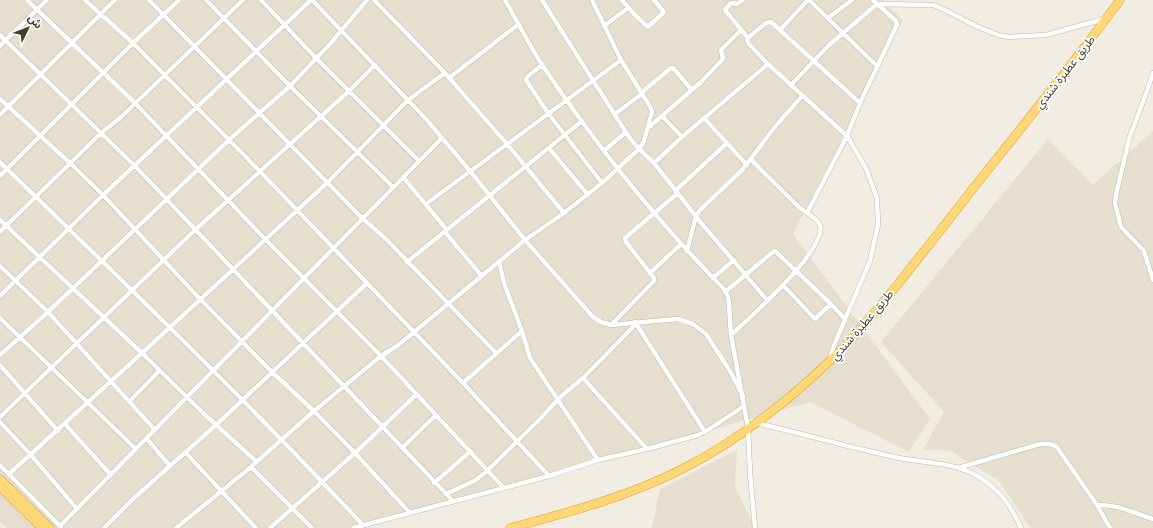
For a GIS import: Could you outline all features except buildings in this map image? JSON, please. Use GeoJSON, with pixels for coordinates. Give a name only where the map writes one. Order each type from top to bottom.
{"type":"FeatureCollection","features":[{"type":"Feature","properties":{"kind":"highway","name":"طريق عطبرة شندي"},"geometry":{"type":"LineString","coordinates":[[510,528],[640,488],[687,466],[719,447],[784,402],[830,361],[863,326],[1057,83],[1120,0]]}},
{"type":"Feature","properties":{"kind":"highway"},"geometry":{"type":"LineString","coordinates":[[0,478],[50,528]]}},
{"type":"Feature","properties":{"kind":"highway"},"geometry":{"type":"LineString","coordinates":[[0,487],[42,528]]}},
{"type":"Feature","properties":{"kind":"street"},"geometry":{"type":"LineString","coordinates":[[27,0],[135,103],[265,239],[381,356],[471,451],[503,488]]}},
{"type":"Feature","properties":{"kind":"street"},"geometry":{"type":"LineString","coordinates":[[0,46],[47,0]]}},
{"type":"Feature","properties":{"kind":"street"},"geometry":{"type":"LineString","coordinates":[[85,0],[133,43],[229,140],[367,283],[413,333],[463,383],[549,476]]}},
{"type":"Feature","properties":{"kind":"street"},"geometry":{"type":"LineString","coordinates":[[0,115],[73,44],[115,0]]}},
{"type":"Feature","properties":{"kind":"street"},"geometry":{"type":"LineString","coordinates":[[149,0],[362,218],[386,239],[496,354]]}},
{"type":"Feature","properties":{"kind":"street"},"geometry":{"type":"LineString","coordinates":[[0,176],[133,43],[179,0]]}},
{"type":"Feature","properties":{"kind":"street"},"geometry":{"type":"LineString","coordinates":[[206,0],[290,86],[393,187]]}},
{"type":"Feature","properties":{"kind":"street"},"geometry":{"type":"LineString","coordinates":[[0,232],[101,133],[195,47],[243,0]]}},
{"type":"Feature","properties":{"kind":"street"},"geometry":{"type":"LineString","coordinates":[[261,0],[316,58],[419,161]]}},
{"type":"Feature","properties":{"kind":"street"},"geometry":{"type":"LineString","coordinates":[[0,296],[103,195],[312,0],[375,64],[442,138],[525,240],[593,317],[600,322],[611,325],[678,319],[693,324],[706,334],[730,371],[743,396]]}},
{"type":"Feature","properties":{"kind":"street"},"geometry":{"type":"LineString","coordinates":[[0,355],[48,312],[258,113],[290,86],[367,0]]}},
{"type":"Feature","properties":{"kind":"street"},"geometry":{"type":"LineString","coordinates":[[374,0],[445,73],[526,166],[564,213]]}},
{"type":"Feature","properties":{"kind":"street"},"geometry":{"type":"LineString","coordinates":[[505,0],[542,65],[582,121],[654,213],[687,251],[723,288],[728,296],[732,335],[748,428],[755,528]]}},
{"type":"Feature","properties":{"kind":"street"},"geometry":{"type":"LineString","coordinates":[[542,0],[626,132],[639,149],[654,163],[676,192],[768,300]]}},
{"type":"Feature","properties":{"kind":"street"},"geometry":{"type":"LineString","coordinates":[[176,528],[257,462],[344,386],[381,356],[397,346],[525,240],[588,195],[639,149],[644,141],[652,112],[651,108],[621,60],[593,0]]}},
{"type":"Feature","properties":{"kind":"street"},"geometry":{"type":"LineString","coordinates":[[622,0],[646,26],[650,26],[664,12],[654,0]]}},
{"type":"Feature","properties":{"kind":"street"},"geometry":{"type":"LineString","coordinates":[[743,0],[737,4],[731,3],[725,10],[748,38],[747,40],[749,44],[768,64],[847,136],[866,168],[877,198],[878,225],[870,262],[832,351],[830,361]]}},
{"type":"Feature","properties":{"kind":"street"},"geometry":{"type":"LineString","coordinates":[[780,30],[808,0],[877,66]]}},
{"type":"Feature","properties":{"kind":"street"},"geometry":{"type":"LineString","coordinates":[[828,18],[852,0]]}},
{"type":"Feature","properties":{"kind":"street"},"geometry":{"type":"LineString","coordinates":[[807,213],[847,136],[860,103],[897,25],[896,21],[875,2]]}},
{"type":"Feature","properties":{"kind":"street"},"geometry":{"type":"LineString","coordinates":[[791,85],[875,2],[933,5],[976,26],[998,35],[1008,37],[1046,35],[1106,18]]}},
{"type":"Feature","properties":{"kind":"street"},"geometry":{"type":"LineString","coordinates":[[604,26],[628,8]]}},
{"type":"Feature","properties":{"kind":"street"},"geometry":{"type":"LineString","coordinates":[[748,38],[768,21],[771,22],[860,103]]}},
{"type":"Feature","properties":{"kind":"street"},"geometry":{"type":"LineString","coordinates":[[449,78],[520,24]]}},
{"type":"Feature","properties":{"kind":"street"},"geometry":{"type":"LineString","coordinates":[[647,129],[692,90],[723,60],[721,50],[741,30]]}},
{"type":"Feature","properties":{"kind":"street"},"geometry":{"type":"LineString","coordinates":[[0,35],[135,166],[302,344],[344,386],[434,483],[453,501]]}},
{"type":"Feature","properties":{"kind":"street"},"geometry":{"type":"LineString","coordinates":[[426,204],[621,60]]}},
{"type":"Feature","properties":{"kind":"street"},"geometry":{"type":"LineString","coordinates":[[0,417],[164,259],[349,91],[375,64]]}},
{"type":"Feature","properties":{"kind":"street"},"geometry":{"type":"LineString","coordinates":[[654,163],[682,137],[768,64]]}},
{"type":"Feature","properties":{"kind":"street"},"geometry":{"type":"LineString","coordinates":[[542,65],[528,76],[526,80],[548,113],[602,183]]}},
{"type":"Feature","properties":{"kind":"street"},"geometry":{"type":"LineString","coordinates":[[615,114],[643,93],[668,68],[673,68],[692,90]]}},
{"type":"Feature","properties":{"kind":"street"},"geometry":{"type":"LineString","coordinates":[[1153,72],[1129,140],[1115,203],[1121,227],[1144,251],[1153,280]]}},
{"type":"Feature","properties":{"kind":"street"},"geometry":{"type":"LineString","coordinates":[[9,474],[58,431],[328,182],[408,100],[445,73]]}},
{"type":"Feature","properties":{"kind":"street"},"geometry":{"type":"LineString","coordinates":[[1148,88],[1153,92]]}},
{"type":"Feature","properties":{"kind":"street"},"geometry":{"type":"LineString","coordinates":[[687,251],[696,216],[704,206],[747,165],[774,128],[802,96]]}},
{"type":"Feature","properties":{"kind":"street"},"geometry":{"type":"LineString","coordinates":[[0,99],[103,195],[200,299],[272,372],[314,411],[410,512]]}},
{"type":"Feature","properties":{"kind":"street"},"geometry":{"type":"LineString","coordinates":[[662,116],[682,137]]}},
{"type":"Feature","properties":{"kind":"street"},"geometry":{"type":"LineString","coordinates":[[704,118],[747,165]]}},
{"type":"Feature","properties":{"kind":"street"},"geometry":{"type":"LineString","coordinates":[[407,262],[488,195],[582,121]]}},
{"type":"Feature","properties":{"kind":"street"},"geometry":{"type":"LineString","coordinates":[[605,150],[626,132]]}},
{"type":"Feature","properties":{"kind":"street"},"geometry":{"type":"LineString","coordinates":[[0,464],[61,527],[110,474],[147,439],[304,277],[442,138]]}},
{"type":"Feature","properties":{"kind":"street"},"geometry":{"type":"LineString","coordinates":[[611,325],[654,281],[654,278],[626,242],[625,238],[654,213],[727,143]]}},
{"type":"Feature","properties":{"kind":"street"},"geometry":{"type":"LineString","coordinates":[[549,148],[588,195]]}},
{"type":"Feature","properties":{"kind":"street"},"geometry":{"type":"LineString","coordinates":[[732,335],[797,271],[813,249],[820,232],[819,224],[750,159]]}},
{"type":"Feature","properties":{"kind":"street"},"geometry":{"type":"LineString","coordinates":[[0,162],[170,328],[363,525]]}},
{"type":"Feature","properties":{"kind":"street"},"geometry":{"type":"LineString","coordinates":[[403,177],[481,275]]}},
{"type":"Feature","properties":{"kind":"street"},"geometry":{"type":"LineString","coordinates":[[0,220],[257,462]]}},
{"type":"Feature","properties":{"kind":"street"},"geometry":{"type":"LineString","coordinates":[[650,273],[681,244]]}},
{"type":"Feature","properties":{"kind":"street"},"geometry":{"type":"LineString","coordinates":[[725,292],[775,251],[845,319]]}},
{"type":"Feature","properties":{"kind":"street"},"geometry":{"type":"LineString","coordinates":[[713,278],[734,260]]}},
{"type":"Feature","properties":{"kind":"street"},"geometry":{"type":"LineString","coordinates":[[499,261],[504,282],[530,358],[598,460]]}},
{"type":"Feature","properties":{"kind":"street"},"geometry":{"type":"LineString","coordinates":[[0,266],[48,312],[155,430]]}},
{"type":"Feature","properties":{"kind":"street"},"geometry":{"type":"LineString","coordinates":[[104,528],[367,283]]}},
{"type":"Feature","properties":{"kind":"street"},"geometry":{"type":"LineString","coordinates":[[783,285],[815,319],[831,304]]}},
{"type":"Feature","properties":{"kind":"street"},"geometry":{"type":"LineString","coordinates":[[0,318],[136,449]]}},
{"type":"Feature","properties":{"kind":"street"},"geometry":{"type":"LineString","coordinates":[[446,494],[476,480],[487,471],[558,399],[583,378],[635,323]]}},
{"type":"Feature","properties":{"kind":"street"},"geometry":{"type":"LineString","coordinates":[[635,323],[705,432]]}},
{"type":"Feature","properties":{"kind":"street"},"geometry":{"type":"LineString","coordinates":[[463,383],[522,331]]}},
{"type":"Feature","properties":{"kind":"street"},"geometry":{"type":"LineString","coordinates":[[0,365],[58,431]]}},
{"type":"Feature","properties":{"kind":"street"},"geometry":{"type":"LineString","coordinates":[[129,402],[160,371]]}},
{"type":"Feature","properties":{"kind":"street"},"geometry":{"type":"LineString","coordinates":[[583,378],[647,449]]}},
{"type":"Feature","properties":{"kind":"street"},"geometry":{"type":"LineString","coordinates":[[270,528],[355,453],[417,394]]}},
{"type":"Feature","properties":{"kind":"street"},"geometry":{"type":"LineString","coordinates":[[353,528],[549,476],[598,460],[647,449],[705,432],[744,406]]}},
{"type":"Feature","properties":{"kind":"street"},"geometry":{"type":"LineString","coordinates":[[402,448],[436,415]]}},
{"type":"Feature","properties":{"kind":"street"},"geometry":{"type":"LineString","coordinates":[[0,422],[77,508]]}},
{"type":"Feature","properties":{"kind":"street"},"geometry":{"type":"LineString","coordinates":[[756,422],[900,458],[947,464],[958,468],[978,477],[991,486],[1004,499],[1014,513],[1021,528]]}},
{"type":"Feature","properties":{"kind":"street"},"geometry":{"type":"LineString","coordinates":[[65,424],[110,474]]}},
{"type":"Feature","properties":{"kind":"street"},"geometry":{"type":"LineString","coordinates":[[147,439],[170,466]]}},
{"type":"Feature","properties":{"kind":"street"},"geometry":{"type":"LineString","coordinates":[[958,468],[1040,444],[1056,446],[1097,505],[1110,528]]}},
{"type":"Feature","properties":{"kind":"street"},"geometry":{"type":"LineString","coordinates":[[434,483],[471,451]]}},
{"type":"Feature","properties":{"kind":"street"},"geometry":{"type":"LineString","coordinates":[[185,452],[256,528]]}},
{"type":"Feature","properties":{"kind":"street"},"geometry":{"type":"LineString","coordinates":[[251,467],[312,528]]}},
{"type":"Feature","properties":{"kind":"street"},"geometry":{"type":"LineString","coordinates":[[1097,505],[1118,506],[1153,519]]}},
{"type":"Feature","properties":{"kind":"shaded area"},"geometry":{"type":"Polygon","coordinates":[[[0,0],[882,0],[903,20],[793,234],[930,419],[909,452],[810,402],[452,503],[348,528],[7,528],[0,521],[0,0]]]}},
{"type":"Feature","properties":{"kind":"shaded area"},"geometry":{"type":"Polygon","coordinates":[[[1153,131],[1153,528],[1031,528],[998,480],[949,450],[923,450],[944,412],[881,342],[1048,139],[1093,185],[1153,131]]]}},
{"type":"Feature","properties":{"kind":"shaded area"},"geometry":{"type":"Polygon","coordinates":[[[737,450],[735,486],[755,528],[652,528],[660,489],[737,450]]]}}]}
